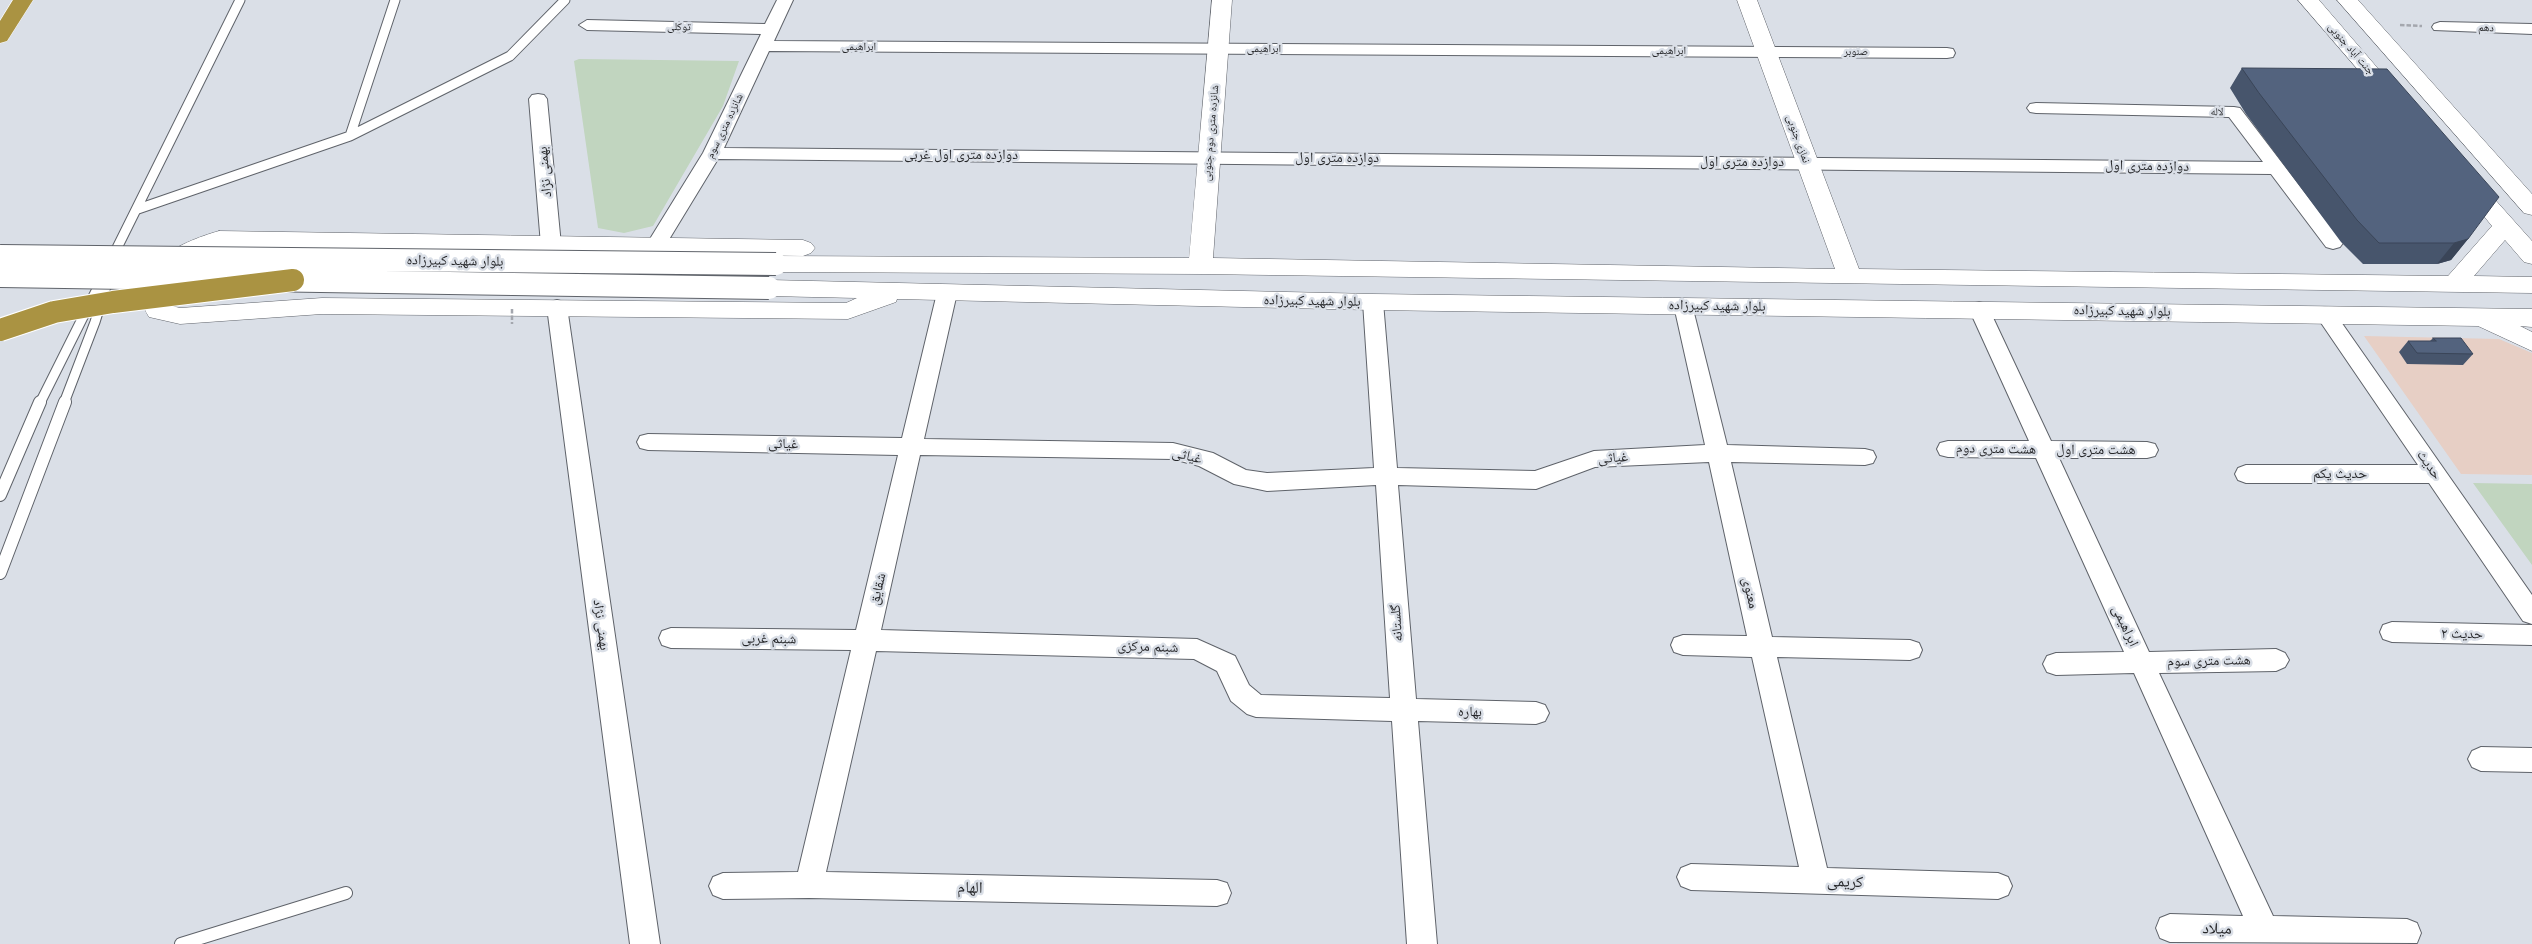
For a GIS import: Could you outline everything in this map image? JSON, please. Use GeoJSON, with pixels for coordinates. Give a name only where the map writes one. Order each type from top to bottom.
{"type":"FeatureCollection","features":[{"type":"Feature","properties":{"kind":"highway"},"geometry":{"type":"LineString","coordinates":[[0,37],[23,0]]}},
{"type":"Feature","properties":{"kind":"highway"},"geometry":{"type":"LineString","coordinates":[[0,330],[54,312],[293,280]]}},
{"type":"Feature","properties":{"kind":"main road","name":"شانزده متری دوم جنوبی"},"geometry":{"type":"LineString","coordinates":[[1200,266],[1222,0]]}},
{"type":"Feature","properties":{"kind":"main road","name":"نمازی جنوبی"},"geometry":{"type":"LineString","coordinates":[[1747,0],[1850,277]]}},
{"type":"Feature","properties":{"kind":"main road","name":"جنت آباد جنوبی"},"geometry":{"type":"LineString","coordinates":[[2308,0],[2407,113]]}},
{"type":"Feature","properties":{"kind":"main road"},"geometry":{"type":"LineString","coordinates":[[2347,0],[2532,208]]}},
{"type":"Feature","properties":{"kind":"main road"},"geometry":{"type":"LineString","coordinates":[[2453,166],[2532,256]]}},
{"type":"Feature","properties":{"kind":"main road"},"geometry":{"type":"LineString","coordinates":[[2454,284],[2505,226]]}},
{"type":"Feature","properties":{"kind":"main road","name":"بلوار شهید کبیرزاده"},"geometry":{"type":"LineString","coordinates":[[902,291],[848,311],[322,306],[180,316],[158,311],[150,300],[151,287],[160,272],[176,258],[196,246],[219,239],[655,247],[853,248],[910,264]]}},
{"type":"Feature","properties":{"kind":"main road","name":"بلوار شهید کبیرزاده"},"geometry":{"type":"LineString","coordinates":[[0,256],[776,264],[1200,266],[1850,277],[2532,285]]}},
{"type":"Feature","properties":{"kind":"main road","name":"بلوار شهید کبیرزاده"},"geometry":{"type":"LineString","coordinates":[[0,276],[769,288],[1372,302],[2532,318]]}},
{"type":"Feature","properties":{"kind":"main road"},"geometry":{"type":"LineString","coordinates":[[2475,316],[2532,342]]}},
{"type":"Feature","properties":{"kind":"street","name":"شانزده متری سوم"},"geometry":{"type":"LineString","coordinates":[[655,247],[712,153],[785,0]]}},
{"type":"Feature","properties":{"kind":"street","name":"توکلی"},"geometry":{"type":"LineString","coordinates":[[587,25],[771,29]]}},
{"type":"Feature","properties":{"kind":"street","name":"دهم"},"geometry":{"type":"LineString","coordinates":[[2440,27],[2532,28]]}},
{"type":"Feature","properties":{"kind":"street","name":"ابراهیمی"},"geometry":{"type":"LineString","coordinates":[[763,46],[1766,52]]}},
{"type":"Feature","properties":{"kind":"street","name":"صنوبر"},"geometry":{"type":"LineString","coordinates":[[1766,52],[1947,53]]}},
{"type":"Feature","properties":{"kind":"street","name":"بهمنی نژاد"},"geometry":{"type":"LineString","coordinates":[[538,99],[551,245]]}},
{"type":"Feature","properties":{"kind":"street","name":"لاله"},"geometry":{"type":"LineString","coordinates":[[2036,108],[2234,112],[2333,243]]}},
{"type":"Feature","properties":{"kind":"street","name":"دوازده متری اول غربی"},"geometry":{"type":"LineString","coordinates":[[712,153],[1209,157]]}},
{"type":"Feature","properties":{"kind":"street","name":"دوازده متری اول"},"geometry":{"type":"LineString","coordinates":[[1209,157],[2275,168]]}},
{"type":"Feature","properties":{"kind":"street","name":"شقایق"},"geometry":{"type":"LineString","coordinates":[[809,885],[947,293]]}},
{"type":"Feature","properties":{"kind":"street","name":"گلستانه"},"geometry":{"type":"LineString","coordinates":[[1372,302],[1422,944]]}},
{"type":"Feature","properties":{"kind":"street","name":"معنوی"},"geometry":{"type":"LineString","coordinates":[[1684,306],[1816,881]]}},
{"type":"Feature","properties":{"kind":"street","name":"بهمنی نژاد"},"geometry":{"type":"LineString","coordinates":[[557,307],[645,944]]}},
{"type":"Feature","properties":{"kind":"street","name":"ابراهیمی"},"geometry":{"type":"LineString","coordinates":[[1979,309],[2268,937]]}},
{"type":"Feature","properties":{"kind":"street","name":"حدیث"},"geometry":{"type":"LineString","coordinates":[[2326,314],[2532,614]]}},
{"type":"Feature","properties":{"kind":"street","name":"غیاثی"},"geometry":{"type":"LineString","coordinates":[[648,442],[1173,451],[1205,459],[1242,478],[1267,482],[1386,476],[1536,480],[1594,459],[1718,453],[1864,457]]}},
{"type":"Feature","properties":{"kind":"street","name":"هشت متری دوم"},"geometry":{"type":"LineString","coordinates":[[1948,449],[2044,450]]}},
{"type":"Feature","properties":{"kind":"street","name":"هشت متری اول"},"geometry":{"type":"LineString","coordinates":[[2044,450],[2147,450]]}},
{"type":"Feature","properties":{"kind":"street","name":"حدیث یکم"},"geometry":{"type":"LineString","coordinates":[[2246,474],[2435,474]]}},
{"type":"Feature","properties":{"kind":"street","name":"حدیث ۲"},"geometry":{"type":"LineString","coordinates":[[2392,632],[2532,635]]}},
{"type":"Feature","properties":{"kind":"street","name":"شبنم غربی"},"geometry":{"type":"LineString","coordinates":[[671,638],[866,640]]}},
{"type":"Feature","properties":{"kind":"street","name":"شبنم مرکزی"},"geometry":{"type":"LineString","coordinates":[[866,640],[1197,649],[1226,664],[1240,693],[1256,706],[1404,710]]}},
{"type":"Feature","properties":{"kind":"street"},"geometry":{"type":"LineString","coordinates":[[1683,645],[1910,650]]}},
{"type":"Feature","properties":{"kind":"street","name":"هشت متری سوم"},"geometry":{"type":"LineString","coordinates":[[2056,664],[2276,660]]}},
{"type":"Feature","properties":{"kind":"street","name":"بهاره"},"geometry":{"type":"LineString","coordinates":[[1404,710],[1536,713]]}},
{"type":"Feature","properties":{"kind":"street"},"geometry":{"type":"LineString","coordinates":[[2481,759],[2532,760]]}},
{"type":"Feature","properties":{"kind":"street","name":"کریمی"},"geometry":{"type":"LineString","coordinates":[[1691,877],[1998,886]]}},
{"type":"Feature","properties":{"kind":"street","name":"الهام"},"geometry":{"type":"LineString","coordinates":[[723,886],[809,885],[1217,893]]}},
{"type":"Feature","properties":{"kind":"street","name":"میلاد"},"geometry":{"type":"LineString","coordinates":[[2170,928],[2268,937],[2407,933]]}},
{"type":"Feature","properties":{"kind":"lane"},"geometry":{"type":"LineString","coordinates":[[0,495],[48,384],[138,209],[240,0]]}},
{"type":"Feature","properties":{"kind":"lane"},"geometry":{"type":"LineString","coordinates":[[350,136],[395,0]]}},
{"type":"Feature","properties":{"kind":"lane"},"geometry":{"type":"LineString","coordinates":[[138,209],[350,136],[510,56],[566,0]]}},
{"type":"Feature","properties":{"kind":"lane"},"geometry":{"type":"LineString","coordinates":[[0,573],[95,322],[118,246]]}},
{"type":"Feature","properties":{"kind":"lane"},"geometry":{"type":"LineString","coordinates":[[181,944],[346,893]]}},
{"type":"Feature","properties":{"kind":"path"},"geometry":{"type":"LineString","coordinates":[[2368,23],[2440,27]]}},
{"type":"Feature","properties":{"kind":"shaded area"},"geometry":{"type":"Polygon","coordinates":[[[2364,336],[2499,339],[2532,353],[2532,475],[2461,474],[2364,336]]]}},
{"type":"Feature","properties":{"kind":"green space"},"geometry":{"type":"Polygon","coordinates":[[[579,59],[739,61],[723,106],[653,226],[624,233],[598,228],[574,61],[579,59]]]}},
{"type":"Feature","properties":{"kind":"green space"},"geometry":{"type":"Polygon","coordinates":[[[2473,483],[2532,484],[2532,565],[2473,483]]]}},
{"type":"Feature","properties":{"kind":"building"},"geometry":{"type":"Polygon","coordinates":[[[2242,68],[2387,69],[2499,197],[2468,239],[2454,243],[2379,243],[2357,220],[2259,93],[2242,68]]]}},
{"type":"Feature","properties":{"kind":"building"},"geometry":{"type":"Polygon","coordinates":[[[2433,338],[2461,338],[2473,354],[2417,353],[2408,341],[2436,341],[2433,338]]]}}]}
